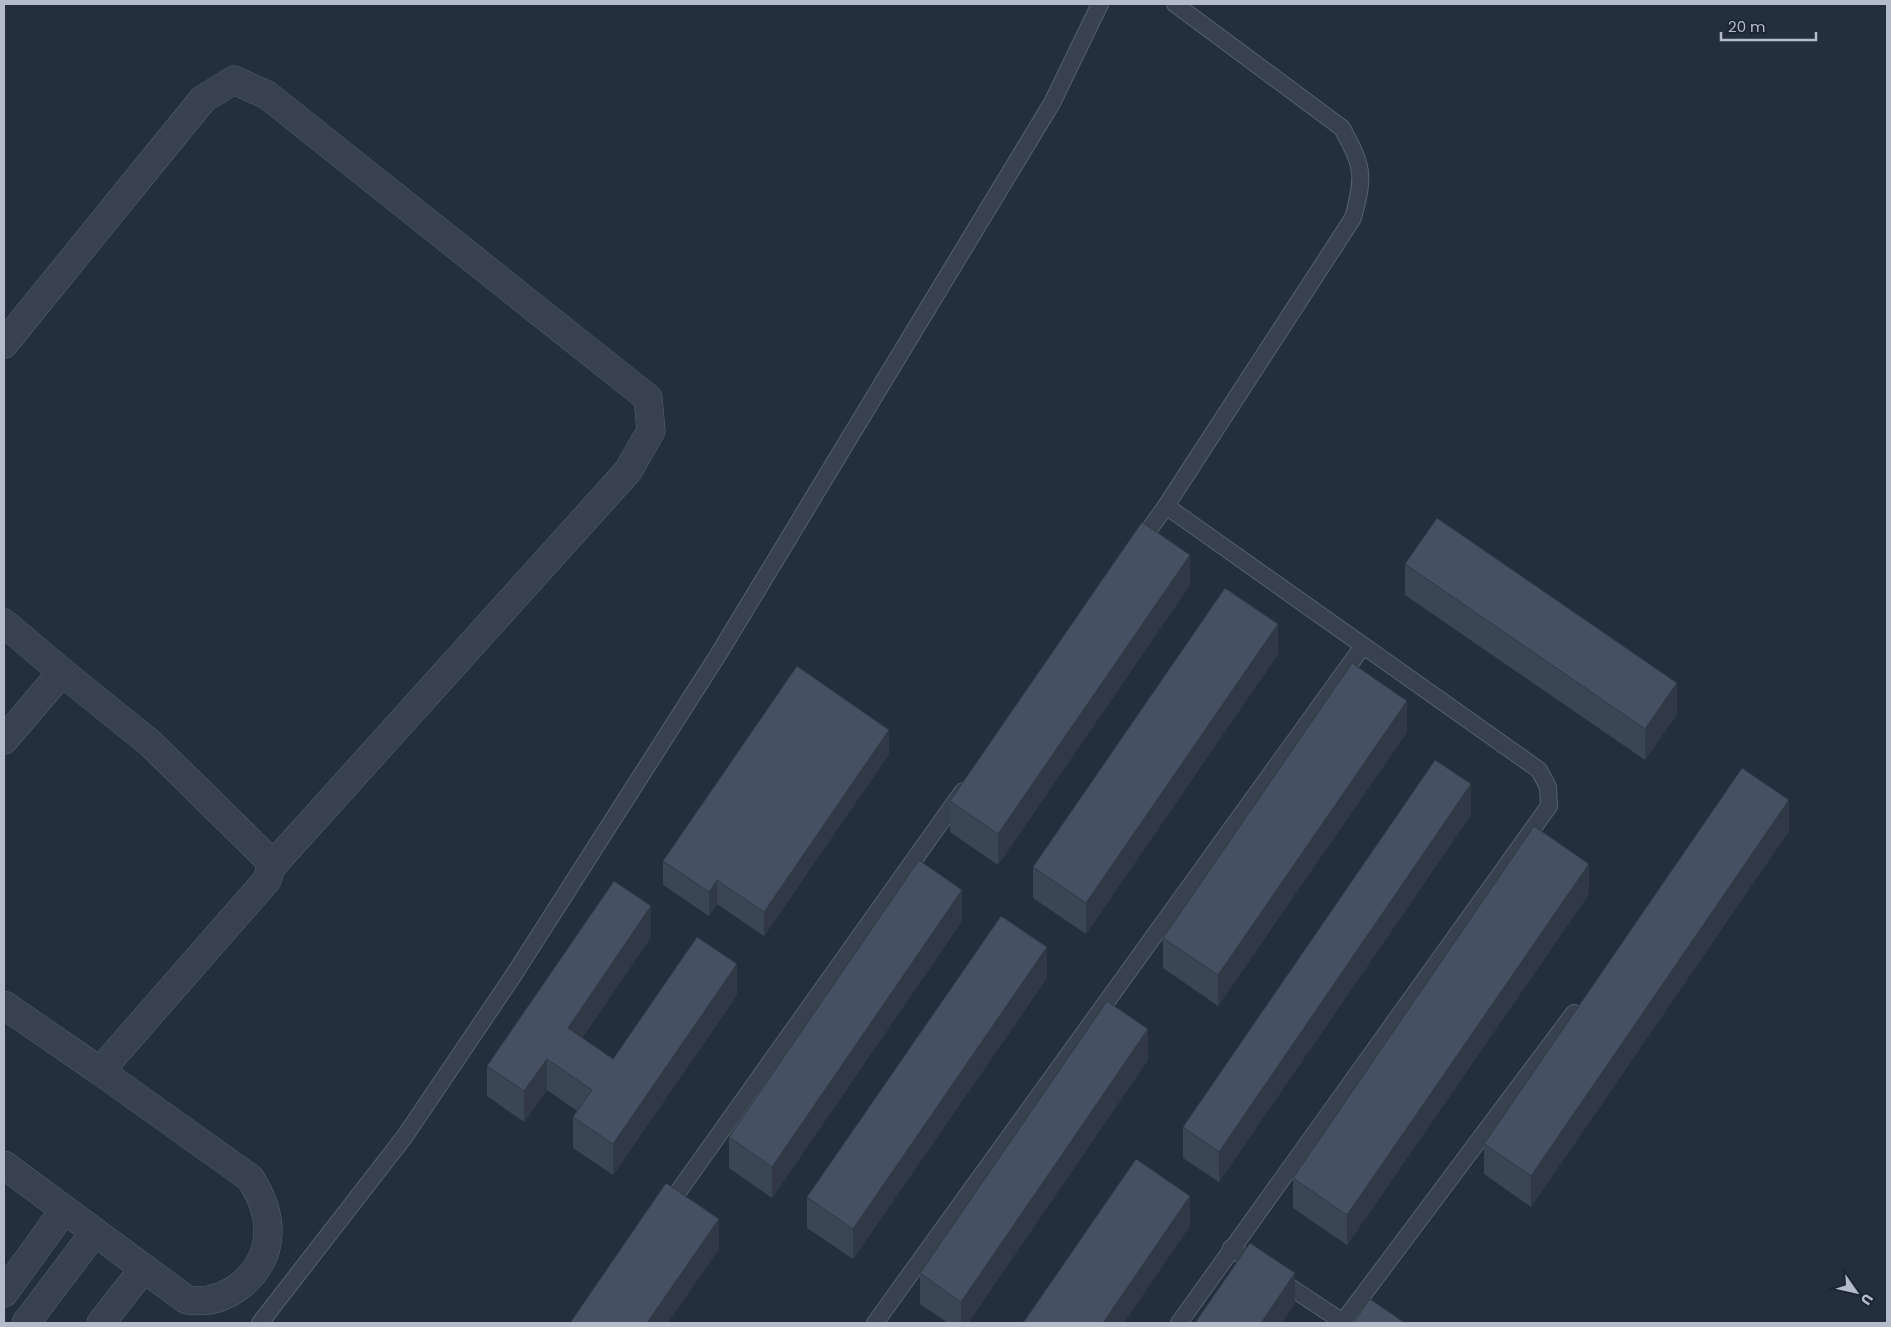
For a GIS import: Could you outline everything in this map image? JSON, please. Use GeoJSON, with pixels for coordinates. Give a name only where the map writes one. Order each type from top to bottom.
{"type":"FeatureCollection","features":[{"type":"Feature","properties":{"kind":"street"},"geometry":{"type":"LineString","coordinates":[[8,331],[203,99],[234,80],[267,95],[648,398],[651,431],[628,472],[271,867],[267,880],[100,1071]]}},
{"type":"Feature","properties":{"kind":"street"},"geometry":{"type":"LineString","coordinates":[[4,624],[150,743],[267,858],[271,867]]}},
{"type":"Feature","properties":{"kind":"street"},"geometry":{"type":"LineString","coordinates":[[4,740],[62,672]]}},
{"type":"Feature","properties":{"kind":"street"},"geometry":{"type":"LineString","coordinates":[[4,1005],[250,1178],[262,1196],[267,1215],[268,1236],[264,1256],[254,1274],[225,1295],[203,1303],[187,1300],[4,1165]]}},
{"type":"Feature","properties":{"kind":"street"},"geometry":{"type":"LineString","coordinates":[[4,1293],[64,1210]]}},
{"type":"Feature","properties":{"kind":"street"},"geometry":{"type":"LineString","coordinates":[[26,1323],[94,1233]]}},
{"type":"Feature","properties":{"kind":"street"},"geometry":{"type":"LineString","coordinates":[[101,1323],[144,1268]]}},
{"type":"Feature","properties":{"kind":"lane"},"geometry":{"type":"LineString","coordinates":[[260,1323],[405,1136],[515,973],[713,664],[1052,104],[1100,4]]}},
{"type":"Feature","properties":{"kind":"lane"},"geometry":{"type":"LineString","coordinates":[[1132,554],[1166,506],[1353,218],[1362,186],[1358,158],[1342,128],[1175,4]]}},
{"type":"Feature","properties":{"kind":"lane"},"geometry":{"type":"LineString","coordinates":[[1166,506],[1539,770],[1548,787],[1549,806],[1179,1323]]}},
{"type":"Feature","properties":{"kind":"lane"},"geometry":{"type":"LineString","coordinates":[[875,1323],[1363,646]]}},
{"type":"Feature","properties":{"kind":"lane"},"geometry":{"type":"LineString","coordinates":[[654,1226],[971,781]]}},
{"type":"Feature","properties":{"kind":"lane"},"geometry":{"type":"LineString","coordinates":[[1231,1248],[1343,1323],[1586,998]]}},
{"type":"Feature","properties":{"kind":"building"},"geometry":{"type":"Polygon","coordinates":[[[1437,518],[1677,683],[1645,729],[1405,564],[1437,518]]]}},
{"type":"Feature","properties":{"kind":"building"},"geometry":{"type":"Polygon","coordinates":[[[1142,522],[1190,555],[998,834],[950,801],[1142,522]]]}},
{"type":"Feature","properties":{"kind":"building"},"geometry":{"type":"Polygon","coordinates":[[[1225,588],[1278,624],[1086,903],[1033,867],[1225,588]]]}},
{"type":"Feature","properties":{"kind":"building"},"geometry":{"type":"Polygon","coordinates":[[[1352,663],[1407,701],[1218,975],[1163,938],[1352,663]]]}},
{"type":"Feature","properties":{"kind":"building"},"geometry":{"type":"Polygon","coordinates":[[[797,666],[889,730],[764,912],[717,880],[709,892],[663,861],[797,666]]]}},
{"type":"Feature","properties":{"kind":"building"},"geometry":{"type":"Polygon","coordinates":[[[1435,760],[1471,784],[1219,1152],[1183,1127],[1435,760]]]}},
{"type":"Feature","properties":{"kind":"building"},"geometry":{"type":"Polygon","coordinates":[[[1742,768],[1789,800],[1531,1176],[1484,1144],[1742,768]]]}},
{"type":"Feature","properties":{"kind":"building"},"geometry":{"type":"Polygon","coordinates":[[[1534,826],[1589,864],[1347,1215],[1293,1178],[1534,826]]]}},
{"type":"Feature","properties":{"kind":"building"},"geometry":{"type":"Polygon","coordinates":[[[919,860],[962,890],[772,1167],[729,1137],[919,860]]]}},
{"type":"Feature","properties":{"kind":"building"},"geometry":{"type":"Polygon","coordinates":[[[614,881],[651,906],[568,1028],[613,1059],[697,937],[737,964],[613,1144],[573,1117],[592,1090],[547,1059],[524,1091],[487,1066],[614,881]]]}},
{"type":"Feature","properties":{"kind":"building"},"geometry":{"type":"Polygon","coordinates":[[[1001,916],[1047,947],[853,1229],[807,1197],[1001,916]]]}},
{"type":"Feature","properties":{"kind":"building"},"geometry":{"type":"Polygon","coordinates":[[[1107,1001],[1148,1029],[961,1302],[920,1273],[1107,1001]]]}},
{"type":"Feature","properties":{"kind":"building"},"geometry":{"type":"Polygon","coordinates":[[[1136,1159],[1190,1196],[1103,1323],[1023,1323],[1136,1159]]]}},
{"type":"Feature","properties":{"kind":"building"},"geometry":{"type":"Polygon","coordinates":[[[666,1183],[719,1219],[647,1323],[570,1323],[666,1183]]]}},
{"type":"Feature","properties":{"kind":"building"},"geometry":{"type":"Polygon","coordinates":[[[1250,1243],[1295,1273],[1261,1323],[1195,1323],[1250,1243]]]}},
{"type":"Feature","properties":{"kind":"building"},"geometry":{"type":"Polygon","coordinates":[[[1370,1299],[1405,1323],[1353,1323],[1370,1299]]]}}]}
